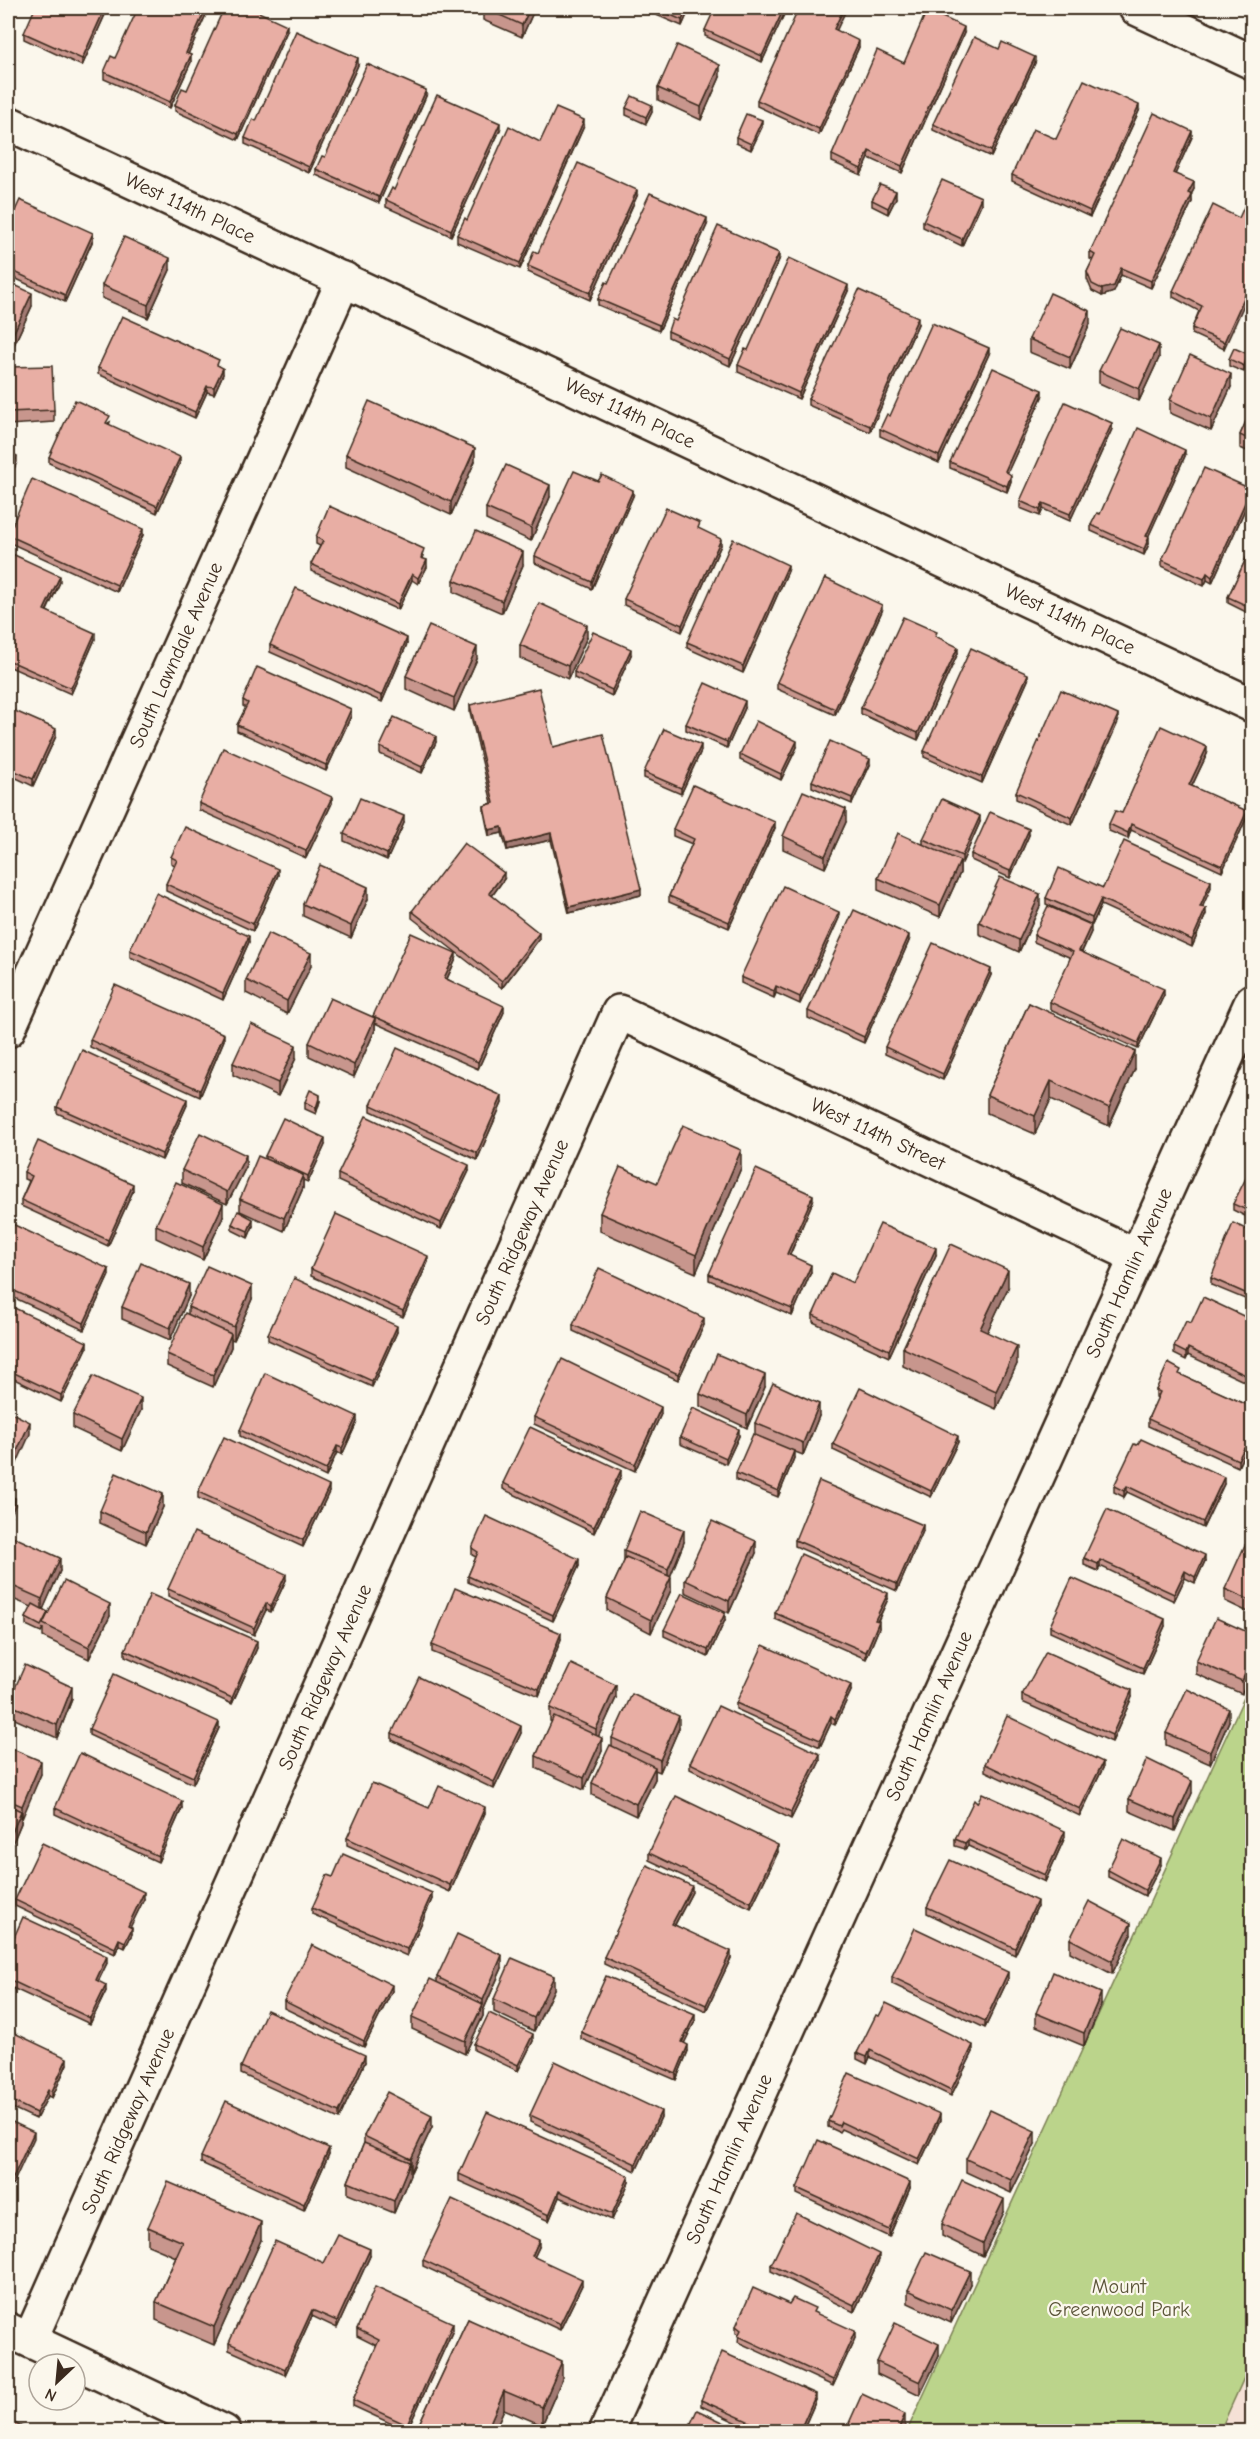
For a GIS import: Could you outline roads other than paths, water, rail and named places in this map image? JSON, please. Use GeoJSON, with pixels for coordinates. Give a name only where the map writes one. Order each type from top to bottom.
{"type":"FeatureCollection","features":[{"type":"Feature","properties":{"kind":"street"},"geometry":{"type":"LineString","coordinates":[[1136,8],[1252,62]]}},
{"type":"Feature","properties":{"kind":"street","name":"West 114th Place"},"geometry":{"type":"LineString","coordinates":[[8,123],[1252,705]]}},
{"type":"Feature","properties":{"kind":"street","name":"South Lawndale Avenue"},"geometry":{"type":"LineString","coordinates":[[8,1030],[345,279]]}},
{"type":"Feature","properties":{"kind":"street","name":"South Hamlin Avenue"},"geometry":{"type":"LineString","coordinates":[[606,2432],[1252,1001]]}},
{"type":"Feature","properties":{"kind":"street","name":"West 114th Street"},"geometry":{"type":"LineString","coordinates":[[619,1012],[1136,1256]]}},
{"type":"Feature","properties":{"kind":"street","name":"South Ridgeway Avenue"},"geometry":{"type":"LineString","coordinates":[[19,2335],[619,1012]]}},
{"type":"Feature","properties":{"kind":"street"},"geometry":{"type":"LineString","coordinates":[[19,2335],[224,2432]]}},
{"type":"Feature","properties":{"kind":"park label","name":"Mount Greenwood Park"},"geometry":{"type":"Point","coordinates":[1119,2298]}}]}
